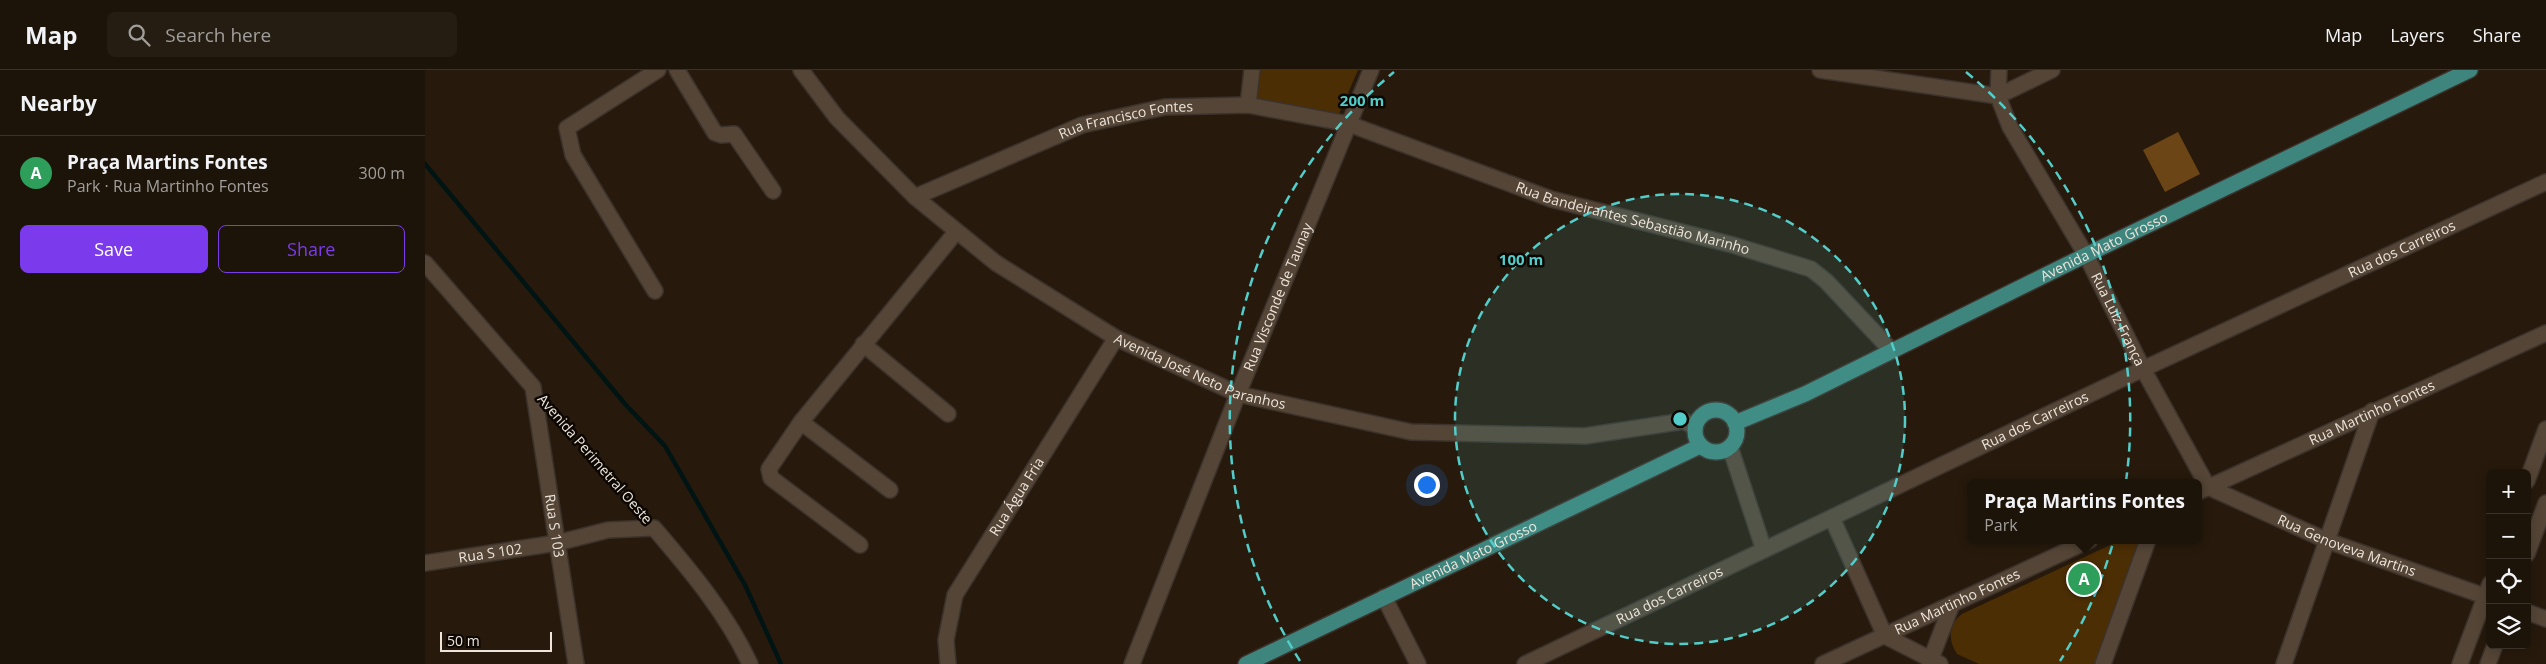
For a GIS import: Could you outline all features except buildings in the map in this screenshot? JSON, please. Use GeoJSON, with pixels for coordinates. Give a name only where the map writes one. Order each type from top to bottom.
{"type":"FeatureCollection","features":[{"type":"Feature","properties":{"kind":"main road","name":"Avenida Mato Grosso"},"geometry":{"type":"LineString","coordinates":[[1735,423],[1805,394],[2086,255],[2471,70]]}},
{"type":"Feature","properties":{"kind":"main road"},"geometry":{"type":"LineString","coordinates":[[1714,410],[1727,413],[1735,423],[1737,436],[1730,447],[1718,452],[1705,450],[1700,446],[1695,434],[1695,427],[1702,416],[1714,410]]}},
{"type":"Feature","properties":{"kind":"main road","name":"Avenida Mato Grosso"},"geometry":{"type":"LineString","coordinates":[[1246,664],[1384,596],[1700,446]]}},
{"type":"Feature","properties":{"kind":"street"},"geometry":{"type":"LineString","coordinates":[[655,291],[573,156],[567,128],[657,70]]}},
{"type":"Feature","properties":{"kind":"street"},"geometry":{"type":"LineString","coordinates":[[677,70],[715,133],[721,135],[734,134],[773,191]]}},
{"type":"Feature","properties":{"kind":"street","name":"Avenida José Neto Paranhos"},"geometry":{"type":"LineString","coordinates":[[801,70],[837,118],[915,198],[996,263],[1116,338],[1238,394],[1411,432],[1585,436],[1684,421],[1695,427]]}},
{"type":"Feature","properties":{"kind":"street"},"geometry":{"type":"LineString","coordinates":[[1247,105],[1252,70]]}},
{"type":"Feature","properties":{"kind":"street","name":"Rua Visconde de Taunay"},"geometry":{"type":"LineString","coordinates":[[1132,664],[1238,394],[1371,70]]}},
{"type":"Feature","properties":{"kind":"street"},"geometry":{"type":"LineString","coordinates":[[1820,70],[1997,96],[2052,70]]}},
{"type":"Feature","properties":{"kind":"street","name":"Rua Luiz França"},"geometry":{"type":"LineString","coordinates":[[1999,70],[1997,96],[2010,127],[2086,255],[2198,479]]}},
{"type":"Feature","properties":{"kind":"street","name":"Rua Francisco Fontes"},"geometry":{"type":"LineString","coordinates":[[915,198],[1083,125],[1165,107],[1247,105],[1349,124]]}},
{"type":"Feature","properties":{"kind":"street","name":"Rua Bandeirantes Sebastião Marinho"},"geometry":{"type":"LineString","coordinates":[[1349,124],[1551,199],[1733,245],[1811,269],[1826,281],[1892,351]]}},
{"type":"Feature","properties":{"kind":"street","name":"Rua dos Carreiros"},"geometry":{"type":"LineString","coordinates":[[1525,664],[2143,369],[2546,182]]}},
{"type":"Feature","properties":{"kind":"street"},"geometry":{"type":"LineString","coordinates":[[860,545],[771,478],[769,469],[801,422],[956,232]]}},
{"type":"Feature","properties":{"kind":"street","name":"Avenida Perimetral Oeste"},"geometry":{"type":"LineString","coordinates":[[425,264],[533,387]]}},
{"type":"Feature","properties":{"kind":"street","name":"Rua Martinho Fontes"},"geometry":{"type":"LineString","coordinates":[[2203,489],[2546,333]]}},
{"type":"Feature","properties":{"kind":"street","name":"Rua Água Fria"},"geometry":{"type":"LineString","coordinates":[[949,664],[946,640],[955,595],[1116,338]]}},
{"type":"Feature","properties":{"kind":"street"},"geometry":{"type":"LineString","coordinates":[[863,344],[949,414]]}},
{"type":"Feature","properties":{"kind":"street","name":"Rua S 103"},"geometry":{"type":"LineString","coordinates":[[533,387],[576,664]]}},
{"type":"Feature","properties":{"kind":"street"},"geometry":{"type":"LineString","coordinates":[[2284,664],[2328,541],[2371,411]]}},
{"type":"Feature","properties":{"kind":"street"},"geometry":{"type":"LineString","coordinates":[[801,422],[890,490]]}},
{"type":"Feature","properties":{"kind":"street"},"geometry":{"type":"LineString","coordinates":[[2531,470],[2546,429]]}},
{"type":"Feature","properties":{"kind":"street"},"geometry":{"type":"LineString","coordinates":[[1730,447],[1764,550]]}},
{"type":"Feature","properties":{"kind":"street","name":"Rua Genoveva Martins"},"geometry":{"type":"LineString","coordinates":[[2203,489],[2328,541],[2486,592]]}},
{"type":"Feature","properties":{"kind":"street"},"geometry":{"type":"LineString","coordinates":[[2531,543],[2546,502]]}},
{"type":"Feature","properties":{"kind":"street"},"geometry":{"type":"LineString","coordinates":[[1832,518],[1885,636],[1933,663],[1952,604]]}},
{"type":"Feature","properties":{"kind":"street","name":"Avenida Perimetral Oeste"},"geometry":{"type":"LineString","coordinates":[[654,528],[696,577],[742,646],[750,664]]}},
{"type":"Feature","properties":{"kind":"street","name":"Rua S 102"},"geometry":{"type":"LineString","coordinates":[[425,563],[557,543],[608,530],[654,528]]}},
{"type":"Feature","properties":{"kind":"street","name":"Rua Martinho Fontes"},"geometry":{"type":"LineString","coordinates":[[1823,664],[2080,544]]}},
{"type":"Feature","properties":{"kind":"street"},"geometry":{"type":"LineString","coordinates":[[2103,664],[2147,544]]}},
{"type":"Feature","properties":{"kind":"street"},"geometry":{"type":"LineString","coordinates":[[1384,596],[1418,664]]}},
{"type":"Feature","properties":{"kind":"street"},"geometry":{"type":"LineString","coordinates":[[2460,664],[2486,598]]}},
{"type":"Feature","properties":{"kind":"street"},"geometry":{"type":"LineString","coordinates":[[2531,613],[2546,619]]}},
{"type":"Feature","properties":{"kind":"street"},"geometry":{"type":"LineString","coordinates":[[2489,664],[2494,649]]}},
{"type":"Feature","properties":{"kind":"path","name":"Avenida Perimetral Oeste"},"geometry":{"type":"LineString","coordinates":[[552,410],[654,528]]}},
{"type":"Feature","properties":{"kind":"shaded area"},"geometry":{"type":"Polygon","coordinates":[[[1255,70],[1358,70],[1338,116],[1251,104],[1255,70]]]}},
{"type":"Feature","properties":{"kind":"shaded area"},"geometry":{"type":"Polygon","coordinates":[[[2112,544],[2143,544],[2101,664],[1979,664],[1957,654],[1954,649],[1951,638],[1952,628],[1957,618],[2112,544]]]}},
{"type":"Feature","properties":{"kind":"waterway"},"geometry":{"type":"LineString","coordinates":[[425,164],[625,404],[665,446],[745,585],[781,664]]}},
{"type":"Feature","properties":{"kind":"place","name":"Praça Martins Fontes"},"geometry":{"type":"Point","coordinates":[2084,579]}}]}
